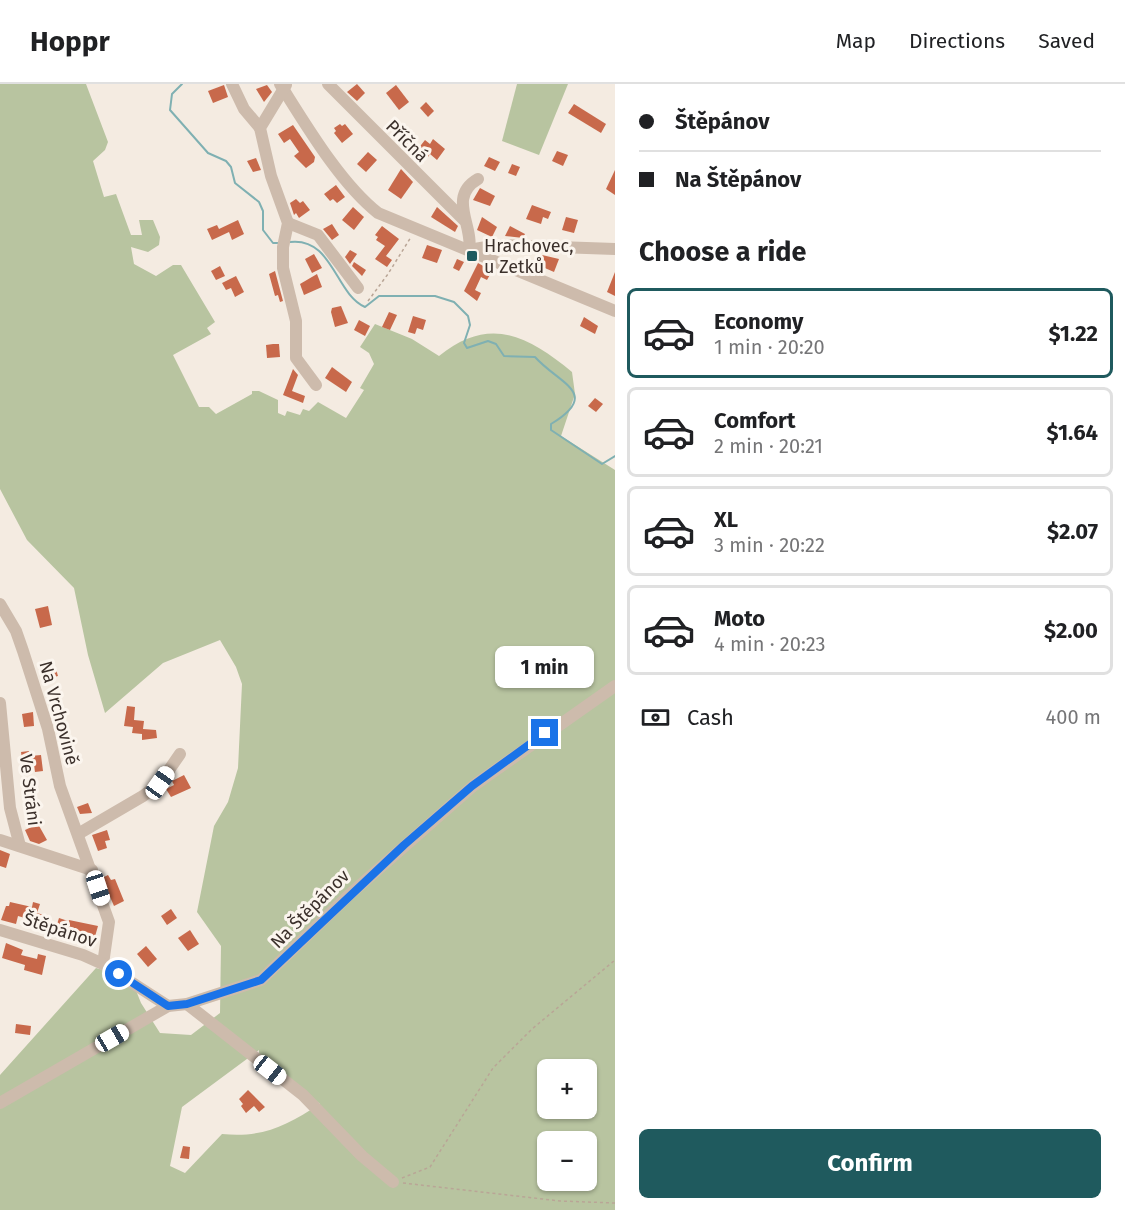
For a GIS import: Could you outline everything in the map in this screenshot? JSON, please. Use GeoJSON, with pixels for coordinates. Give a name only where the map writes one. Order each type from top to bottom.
{"type":"FeatureCollection","features":[{"type":"Feature","properties":{"kind":"street"},"geometry":{"type":"LineString","coordinates":[[232,84],[244,109],[260,128],[271,176],[288,223],[284,242],[283,268],[296,321],[296,358],[316,385]]}},
{"type":"Feature","properties":{"kind":"street","name":"Příčná"},"geometry":{"type":"LineString","coordinates":[[328,84],[464,220]]}},
{"type":"Feature","properties":{"kind":"street"},"geometry":{"type":"LineString","coordinates":[[260,128],[284,86],[364,202],[378,213],[615,311]]}},
{"type":"Feature","properties":{"kind":"street"},"geometry":{"type":"LineString","coordinates":[[469,250],[471,241],[464,220],[463,197],[472,182],[478,179]]}},
{"type":"Feature","properties":{"kind":"street"},"geometry":{"type":"LineString","coordinates":[[288,223],[318,235],[358,288]]}},
{"type":"Feature","properties":{"kind":"street"},"geometry":{"type":"LineString","coordinates":[[469,250],[498,246],[615,249]]}},
{"type":"Feature","properties":{"kind":"street","name":"Na Vrchovině"},"geometry":{"type":"LineString","coordinates":[[0,604],[16,631],[23,651],[48,729],[60,786],[109,922],[103,964]]}},
{"type":"Feature","properties":{"kind":"street","name":"Na Štěpánov"},"geometry":{"type":"LineString","coordinates":[[0,1103],[168,1006],[187,1004],[261,980],[357,888],[472,786],[615,686]]}},
{"type":"Feature","properties":{"kind":"street","name":"Ve Stráni"},"geometry":{"type":"LineString","coordinates":[[0,703],[10,808],[20,846]]}},
{"type":"Feature","properties":{"kind":"street"},"geometry":{"type":"LineString","coordinates":[[78,834],[143,796],[160,783],[180,754]]}},
{"type":"Feature","properties":{"kind":"street","name":"Ve Stráni"},"geometry":{"type":"LineString","coordinates":[[0,840],[92,870]]}},
{"type":"Feature","properties":{"kind":"street","name":"Štěpánov"},"geometry":{"type":"LineString","coordinates":[[0,930],[83,955],[103,964],[168,1006]]}},
{"type":"Feature","properties":{"kind":"street"},"geometry":{"type":"LineString","coordinates":[[187,1004],[303,1095],[362,1156],[393,1182]]}},
{"type":"Feature","properties":{"kind":"path"},"geometry":{"type":"LineString","coordinates":[[368,301],[416,229]]}},
{"type":"Feature","properties":{"kind":"path"},"geometry":{"type":"LineString","coordinates":[[393,1182],[430,1167],[494,1068],[532,1029],[615,960]]}},
{"type":"Feature","properties":{"kind":"path"},"geometry":{"type":"LineString","coordinates":[[393,1182],[560,1201],[615,1203]]}},
{"type":"Feature","properties":{"kind":"green space"},"geometry":{"type":"Polygon","coordinates":[[[0,84],[86,84],[108,142],[105,150],[93,161],[104,197],[116,194],[131,235],[142,235],[139,220],[153,220],[160,237],[159,245],[148,252],[131,247],[134,264],[156,276],[173,265],[181,265],[215,322],[207,328],[211,334],[173,355],[199,407],[209,407],[216,414],[252,394],[252,391],[259,391],[278,400],[278,413],[285,416],[287,411],[300,415],[303,409],[309,411],[318,402],[346,418],[364,390],[360,388],[374,364],[369,353],[360,347],[375,324],[412,339],[439,356],[458,343],[475,336],[508,335],[524,340],[540,349],[572,372],[575,394],[561,436],[615,470],[615,1210],[0,1210],[0,1075],[96,968],[131,978],[141,1003],[160,1033],[191,1035],[220,1013],[221,946],[197,912],[214,826],[228,802],[238,768],[242,684],[236,667],[220,640],[163,663],[105,713],[88,655],[74,588],[27,540],[0,489],[0,84]],[[259,1050],[182,1107],[170,1166],[185,1173],[222,1134],[250,1134],[274,1129],[320,1104],[259,1054],[259,1050]]]}},
{"type":"Feature","properties":{"kind":"green space"},"geometry":{"type":"Polygon","coordinates":[[[517,84],[568,84],[539,155],[502,141],[517,84]]]}},
{"type":"Feature","properties":{"kind":"building"},"geometry":{"type":"Polygon","coordinates":[[[357,84],[365,93],[357,101],[347,92],[357,84]]]}},
{"type":"Feature","properties":{"kind":"building"},"geometry":{"type":"Polygon","coordinates":[[[224,85],[228,97],[213,103],[208,91],[224,85]]]}},
{"type":"Feature","properties":{"kind":"building"},"geometry":{"type":"Polygon","coordinates":[[[267,85],[272,92],[264,102],[256,89],[267,85]]]}},
{"type":"Feature","properties":{"kind":"building"},"geometry":{"type":"Polygon","coordinates":[[[396,85],[409,102],[399,110],[386,93],[396,85]]]}},
{"type":"Feature","properties":{"kind":"building"},"geometry":{"type":"Polygon","coordinates":[[[426,102],[434,111],[428,117],[420,108],[426,102]]]}},
{"type":"Feature","properties":{"kind":"building"},"geometry":{"type":"Polygon","coordinates":[[[574,104],[606,124],[601,133],[568,113],[574,104]]]}},
{"type":"Feature","properties":{"kind":"building"},"geometry":{"type":"Polygon","coordinates":[[[340,124],[342,126],[345,124],[353,134],[342,143],[334,133],[336,131],[334,128],[340,124]]]}},
{"type":"Feature","properties":{"kind":"building"},"geometry":{"type":"Polygon","coordinates":[[[293,125],[315,157],[314,162],[306,168],[294,156],[299,152],[290,139],[284,143],[278,134],[293,125]]]}},
{"type":"Feature","properties":{"kind":"building"},"geometry":{"type":"Polygon","coordinates":[[[403,125],[413,139],[407,144],[395,131],[403,125]]]}},
{"type":"Feature","properties":{"kind":"building"},"geometry":{"type":"Polygon","coordinates":[[[433,139],[445,149],[437,160],[430,154],[428,157],[424,154],[419,159],[414,154],[425,140],[430,144],[433,139]]]}},
{"type":"Feature","properties":{"kind":"building"},"geometry":{"type":"Polygon","coordinates":[[[557,151],[568,155],[563,166],[552,161],[557,151]]]}},
{"type":"Feature","properties":{"kind":"building"},"geometry":{"type":"Polygon","coordinates":[[[368,152],[377,160],[366,172],[357,164],[368,152]]]}},
{"type":"Feature","properties":{"kind":"building"},"geometry":{"type":"Polygon","coordinates":[[[489,157],[500,162],[495,171],[484,166],[489,157]]]}},
{"type":"Feature","properties":{"kind":"building"},"geometry":{"type":"Polygon","coordinates":[[[256,158],[261,170],[253,172],[247,161],[256,158]]]}},
{"type":"Feature","properties":{"kind":"building"},"geometry":{"type":"Polygon","coordinates":[[[512,164],[520,167],[516,176],[508,173],[512,164]]]}},
{"type":"Feature","properties":{"kind":"building"},"geometry":{"type":"Polygon","coordinates":[[[401,169],[413,182],[401,199],[388,190],[401,169]]]}},
{"type":"Feature","properties":{"kind":"building"},"geometry":{"type":"Polygon","coordinates":[[[615,170],[615,195],[606,189],[615,170]]]}},
{"type":"Feature","properties":{"kind":"building"},"geometry":{"type":"Polygon","coordinates":[[[336,185],[345,197],[337,203],[333,199],[330,201],[324,194],[336,185]]]}},
{"type":"Feature","properties":{"kind":"building"},"geometry":{"type":"Polygon","coordinates":[[[480,188],[495,196],[490,206],[473,200],[480,188]]]}},
{"type":"Feature","properties":{"kind":"building"},"geometry":{"type":"Polygon","coordinates":[[[296,199],[300,203],[303,201],[310,210],[299,218],[296,213],[294,215],[290,203],[296,199]]]}},
{"type":"Feature","properties":{"kind":"building"},"geometry":{"type":"Polygon","coordinates":[[[532,205],[551,212],[548,219],[543,217],[541,224],[526,219],[532,205]]]}},
{"type":"Feature","properties":{"kind":"building"},"geometry":{"type":"Polygon","coordinates":[[[353,207],[364,217],[354,230],[342,220],[353,207]]]}},
{"type":"Feature","properties":{"kind":"building"},"geometry":{"type":"Polygon","coordinates":[[[437,207],[458,226],[455,232],[431,217],[437,207]]]}},
{"type":"Feature","properties":{"kind":"building"},"geometry":{"type":"Polygon","coordinates":[[[482,217],[497,227],[492,237],[477,230],[482,217]]]}},
{"type":"Feature","properties":{"kind":"building"},"geometry":{"type":"Polygon","coordinates":[[[566,217],[578,220],[574,233],[562,230],[566,217]]]}},
{"type":"Feature","properties":{"kind":"building"},"geometry":{"type":"Polygon","coordinates":[[[238,220],[244,234],[232,240],[229,232],[212,240],[207,229],[217,225],[219,229],[238,220]]]}},
{"type":"Feature","properties":{"kind":"building"},"geometry":{"type":"Polygon","coordinates":[[[332,224],[339,235],[332,240],[323,229],[332,224]]]}},
{"type":"Feature","properties":{"kind":"building"},"geometry":{"type":"Polygon","coordinates":[[[382,226],[399,239],[386,256],[392,260],[387,267],[375,259],[385,246],[376,240],[378,237],[375,235],[382,226]]]}},
{"type":"Feature","properties":{"kind":"building"},"geometry":{"type":"Polygon","coordinates":[[[510,226],[525,234],[523,238],[505,236],[510,226]]]}},
{"type":"Feature","properties":{"kind":"building"},"geometry":{"type":"Polygon","coordinates":[[[427,245],[442,250],[437,263],[422,258],[427,245]]]}},
{"type":"Feature","properties":{"kind":"building"},"geometry":{"type":"Polygon","coordinates":[[[350,250],[357,254],[350,264],[345,257],[350,250]]]}},
{"type":"Feature","properties":{"kind":"building"},"geometry":{"type":"Polygon","coordinates":[[[314,254],[322,268],[312,273],[305,259],[314,254]]]}},
{"type":"Feature","properties":{"kind":"building"},"geometry":{"type":"Polygon","coordinates":[[[542,255],[559,259],[554,272],[538,265],[542,255]]]}},
{"type":"Feature","properties":{"kind":"building"},"geometry":{"type":"Polygon","coordinates":[[[457,259],[464,262],[459,271],[453,268],[457,259]]]}},
{"type":"Feature","properties":{"kind":"building"},"geometry":{"type":"Polygon","coordinates":[[[354,262],[366,270],[362,276],[352,266],[354,262]]]}},
{"type":"Feature","properties":{"kind":"building"},"geometry":{"type":"Polygon","coordinates":[[[478,263],[492,271],[487,280],[481,277],[475,290],[481,293],[477,301],[464,291],[478,263]]]}},
{"type":"Feature","properties":{"kind":"building"},"geometry":{"type":"Polygon","coordinates":[[[220,266],[225,276],[216,280],[211,271],[220,266]]]}},
{"type":"Feature","properties":{"kind":"building"},"geometry":{"type":"Polygon","coordinates":[[[275,271],[283,301],[280,302],[278,295],[275,296],[269,274],[275,271]]]}},
{"type":"Feature","properties":{"kind":"building"},"geometry":{"type":"Polygon","coordinates":[[[615,272],[615,296],[607,292],[615,272]]]}},
{"type":"Feature","properties":{"kind":"building"},"geometry":{"type":"Polygon","coordinates":[[[317,274],[322,287],[304,295],[300,284],[317,274]]]}},
{"type":"Feature","properties":{"kind":"building"},"geometry":{"type":"Polygon","coordinates":[[[236,276],[244,292],[235,297],[231,288],[226,290],[222,283],[236,276]]]}},
{"type":"Feature","properties":{"kind":"building"},"geometry":{"type":"Polygon","coordinates":[[[341,306],[348,323],[335,327],[332,308],[341,306]]]}},
{"type":"Feature","properties":{"kind":"building"},"geometry":{"type":"Polygon","coordinates":[[[389,312],[397,315],[390,330],[382,327],[389,312]]]}},
{"type":"Feature","properties":{"kind":"building"},"geometry":{"type":"Polygon","coordinates":[[[413,316],[426,320],[423,330],[417,328],[415,334],[408,332],[413,316]]]}},
{"type":"Feature","properties":{"kind":"building"},"geometry":{"type":"Polygon","coordinates":[[[584,317],[598,326],[595,334],[580,326],[584,317]]]}},
{"type":"Feature","properties":{"kind":"building"},"geometry":{"type":"Polygon","coordinates":[[[359,320],[370,326],[365,336],[354,330],[359,320]]]}},
{"type":"Feature","properties":{"kind":"building"},"geometry":{"type":"Polygon","coordinates":[[[279,344],[280,357],[267,358],[266,345],[279,344]]]}},
{"type":"Feature","properties":{"kind":"building"},"geometry":{"type":"Polygon","coordinates":[[[332,367],[352,382],[346,392],[325,378],[332,367]]]}},
{"type":"Feature","properties":{"kind":"building"},"geometry":{"type":"Polygon","coordinates":[[[293,369],[298,375],[292,391],[305,396],[303,403],[283,395],[293,369]]]}},
{"type":"Feature","properties":{"kind":"building"},"geometry":{"type":"Polygon","coordinates":[[[595,398],[603,404],[596,412],[588,406],[595,398]]]}},
{"type":"Feature","properties":{"kind":"building"},"geometry":{"type":"Polygon","coordinates":[[[48,606],[52,625],[40,628],[35,609],[48,606]]]}},
{"type":"Feature","properties":{"kind":"building"},"geometry":{"type":"Polygon","coordinates":[[[55,666],[58,676],[46,679],[43,668],[55,666]]]}},
{"type":"Feature","properties":{"kind":"building"},"geometry":{"type":"Polygon","coordinates":[[[127,706],[135,707],[134,720],[144,721],[143,729],[156,730],[157,738],[142,740],[142,734],[132,733],[133,727],[124,726],[127,706]]]}},
{"type":"Feature","properties":{"kind":"building"},"geometry":{"type":"Polygon","coordinates":[[[33,712],[34,726],[24,727],[22,714],[33,712]]]}},
{"type":"Feature","properties":{"kind":"building"},"geometry":{"type":"Polygon","coordinates":[[[29,751],[30,756],[41,755],[43,771],[35,772],[34,764],[23,766],[21,752],[29,751]]]}},
{"type":"Feature","properties":{"kind":"building"},"geometry":{"type":"Polygon","coordinates":[[[184,775],[191,788],[171,797],[166,789],[174,785],[172,781],[184,775]]]}},
{"type":"Feature","properties":{"kind":"building"},"geometry":{"type":"Polygon","coordinates":[[[88,803],[92,813],[80,814],[77,807],[88,803]]]}},
{"type":"Feature","properties":{"kind":"building"},"geometry":{"type":"Polygon","coordinates":[[[38,824],[47,840],[39,844],[30,841],[25,830],[38,824]]]}},
{"type":"Feature","properties":{"kind":"building"},"geometry":{"type":"Polygon","coordinates":[[[107,830],[110,840],[105,841],[107,848],[98,851],[92,835],[107,830]]]}},
{"type":"Feature","properties":{"kind":"building"},"geometry":{"type":"Polygon","coordinates":[[[0,850],[10,854],[6,868],[0,866],[0,850]]]}},
{"type":"Feature","properties":{"kind":"building"},"geometry":{"type":"Polygon","coordinates":[[[108,875],[111,880],[115,879],[124,901],[114,906],[102,878],[108,875]]]}},
{"type":"Feature","properties":{"kind":"building"},"geometry":{"type":"Polygon","coordinates":[[[10,902],[32,907],[33,902],[40,904],[37,913],[44,915],[42,923],[18,916],[16,924],[1,920],[10,902]]]}},
{"type":"Feature","properties":{"kind":"building"},"geometry":{"type":"Polygon","coordinates":[[[171,909],[177,918],[167,925],[161,916],[171,909]]]}},
{"type":"Feature","properties":{"kind":"building"},"geometry":{"type":"Polygon","coordinates":[[[59,918],[68,921],[64,934],[55,931],[59,918]]]}},
{"type":"Feature","properties":{"kind":"building"},"geometry":{"type":"Polygon","coordinates":[[[69,920],[98,926],[94,940],[79,935],[80,931],[67,927],[69,920]]]}},
{"type":"Feature","properties":{"kind":"building"},"geometry":{"type":"Polygon","coordinates":[[[190,930],[199,944],[188,951],[178,938],[190,930]]]}},
{"type":"Feature","properties":{"kind":"building"},"geometry":{"type":"Polygon","coordinates":[[[6,943],[23,950],[21,955],[37,959],[38,954],[46,956],[42,975],[24,970],[25,965],[2,958],[6,943]]]}},
{"type":"Feature","properties":{"kind":"building"},"geometry":{"type":"Polygon","coordinates":[[[146,946],[157,959],[148,967],[137,954],[146,946]]]}},
{"type":"Feature","properties":{"kind":"building"},"geometry":{"type":"Polygon","coordinates":[[[16,1024],[31,1026],[30,1035],[15,1033],[16,1024]]]}},
{"type":"Feature","properties":{"kind":"building"},"geometry":{"type":"Polygon","coordinates":[[[248,1090],[265,1107],[259,1112],[254,1106],[246,1113],[241,1106],[243,1104],[239,1099],[248,1090]]]}},
{"type":"Feature","properties":{"kind":"building"},"geometry":{"type":"Polygon","coordinates":[[[183,1146],[190,1147],[189,1159],[180,1158],[183,1146]]]}},
{"type":"Feature","properties":{"kind":"waterway"},"geometry":{"type":"LineString","coordinates":[[182,84],[172,94],[170,110],[208,153],[226,161],[231,167],[235,183],[259,202],[263,211],[263,230],[273,243],[278,243]]}},
{"type":"Feature","properties":{"kind":"waterway"},"geometry":{"type":"LineString","coordinates":[[290,242],[304,243],[316,248],[325,257],[347,291],[365,307],[379,296],[435,296],[454,302],[468,316],[470,325],[464,343],[467,348],[488,341],[496,344],[504,356],[535,357],[571,389],[575,396],[573,404],[566,413],[551,424],[551,430],[602,464],[615,456]]}},
{"type":"Feature","properties":{"kind":"place","name":"Hrachovec, u Zetků"},"geometry":{"type":"Point","coordinates":[472,256]}},
{"type":"Feature","properties":{"kind":"route"},"geometry":{"type":"LineString","coordinates":[[119,974],[168,1006],[187,1004],[261,980],[404,845],[472,786],[545,733]]}}]}
